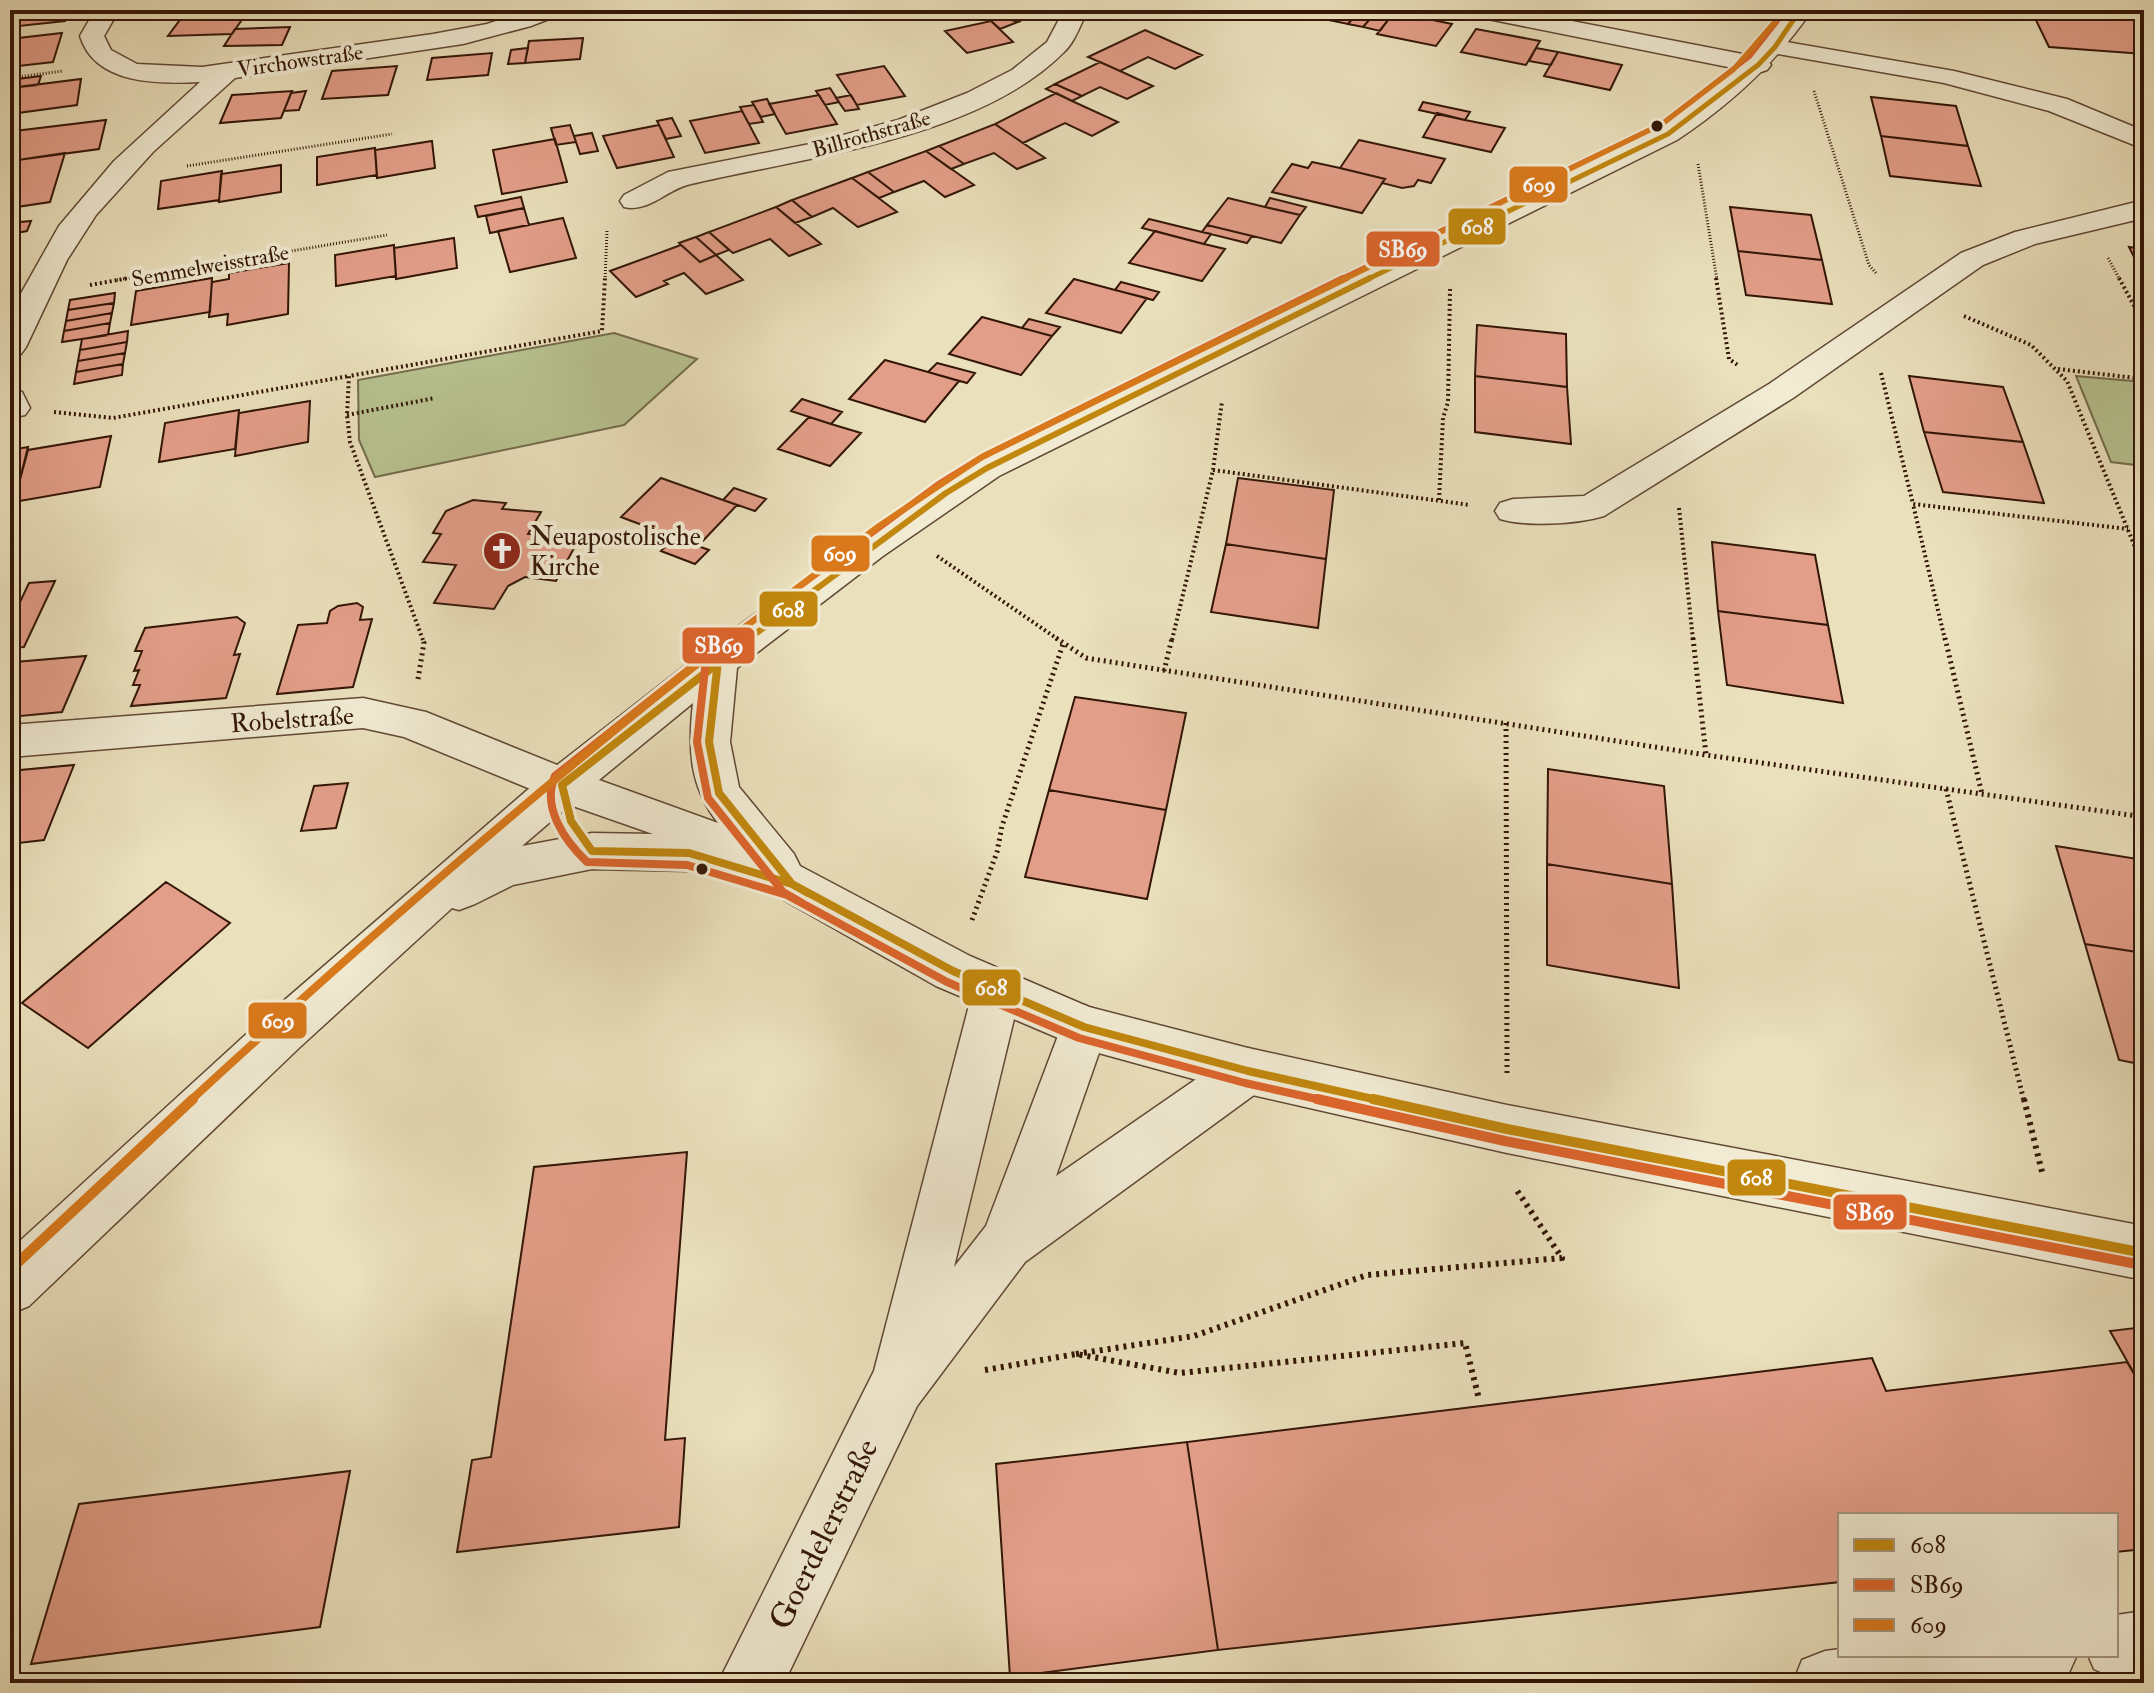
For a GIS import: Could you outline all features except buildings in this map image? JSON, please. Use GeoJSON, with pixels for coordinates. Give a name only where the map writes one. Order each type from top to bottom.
{"type":"FeatureCollection","features":[{"type":"Feature","properties":{"kind":"street","name":"Virchowstraße"},"geometry":{"type":"LineString","coordinates":[[107,10],[92,36],[97,51],[115,65],[158,73],[229,70],[476,34],[517,24],[551,10]]}},
{"type":"Feature","properties":{"kind":"street","name":"Billrothstraße"},"geometry":{"type":"LineString","coordinates":[[634,201],[678,178],[819,151],[907,126],[976,99],[1021,75],[1057,46],[1076,10]]}},
{"type":"Feature","properties":{"kind":"street"},"geometry":{"type":"LineString","coordinates":[[1478,10],[1766,56],[1973,83],[2058,105],[2144,141]]}},
{"type":"Feature","properties":{"kind":"street"},"geometry":{"type":"LineString","coordinates":[[10,1287],[410,916],[562,785],[718,661],[896,527],[987,468],[1429,248],[1668,134],[1766,56],[1800,10]]}},
{"type":"Feature","properties":{"kind":"street"},"geometry":{"type":"LineString","coordinates":[[10,347],[69,232],[114,177],[229,70]]}},
{"type":"Feature","properties":{"kind":"street"},"geometry":{"type":"LineString","coordinates":[[1513,511],[1591,508],[1781,391],[1972,259],[2025,238],[2144,209]]}},
{"type":"Feature","properties":{"kind":"street"},"geometry":{"type":"LineString","coordinates":[[718,661],[709,742],[719,793],[792,884]]}},
{"type":"Feature","properties":{"kind":"street","name":"Robelstraße"},"geometry":{"type":"LineString","coordinates":[[10,741],[363,713],[411,723],[562,785],[681,826],[740,852],[792,884]]}},
{"type":"Feature","properties":{"kind":"street"},"geometry":{"type":"LineString","coordinates":[[562,785],[564,805],[574,835],[592,851]]}},
{"type":"Feature","properties":{"kind":"street"},"geometry":{"type":"LineString","coordinates":[[410,916],[504,868],[592,851],[689,853],[792,884],[975,980],[1084,1027],[1248,1071],[1507,1129],[2144,1253]]}},
{"type":"Feature","properties":{"kind":"street","name":"Goerdelerstraße"},"geometry":{"type":"LineString","coordinates":[[897,1386],[975,980]]}},
{"type":"Feature","properties":{"kind":"street","name":"Goerdelerstraße"},"geometry":{"type":"LineString","coordinates":[[1006,1243],[1084,1027]]}},
{"type":"Feature","properties":{"kind":"street","name":"Goerdelerstraße"},"geometry":{"type":"LineString","coordinates":[[750,1683],[897,1386],[1006,1243],[1248,1071]]}},
{"type":"Feature","properties":{"kind":"street"},"geometry":{"type":"LineString","coordinates":[[2118,1647],[2144,1643]]}},
{"type":"Feature","properties":{"kind":"street"},"geometry":{"type":"LineString","coordinates":[[1825,1683],[2029,1657]]}},
{"type":"Feature","properties":{"kind":"path"},"geometry":{"type":"LineString","coordinates":[[114,177],[392,134]]}},
{"type":"Feature","properties":{"kind":"path"},"geometry":{"type":"LineString","coordinates":[[1696,153],[1705,190],[1729,359],[1781,391]]}},
{"type":"Feature","properties":{"kind":"path"},"geometry":{"type":"LineString","coordinates":[[11,404],[113,418],[602,331],[607,229],[634,201]]}},
{"type":"Feature","properties":{"kind":"path"},"geometry":{"type":"LineString","coordinates":[[2089,221],[2144,324]]}},
{"type":"Feature","properties":{"kind":"path","name":"Semmelweisstraße"},"geometry":{"type":"LineString","coordinates":[[34,295],[387,235]]}},
{"type":"Feature","properties":{"kind":"path"},"geometry":{"type":"LineString","coordinates":[[1429,248],[1451,272],[1448,402],[1443,418],[1439,500]]}},
{"type":"Feature","properties":{"kind":"path"},"geometry":{"type":"LineString","coordinates":[[1870,327],[1982,794]]}},
{"type":"Feature","properties":{"kind":"path"},"geometry":{"type":"LineString","coordinates":[[1164,671],[1213,470],[1225,382],[1210,356]]}},
{"type":"Feature","properties":{"kind":"path"},"geometry":{"type":"LineString","coordinates":[[2057,369],[2144,379]]}},
{"type":"Feature","properties":{"kind":"path"},"geometry":{"type":"LineString","coordinates":[[349,376],[347,415],[350,442],[424,643],[411,723]]}},
{"type":"Feature","properties":{"kind":"path"},"geometry":{"type":"LineString","coordinates":[[347,415],[435,398]]}},
{"type":"Feature","properties":{"kind":"path"},"geometry":{"type":"LineString","coordinates":[[1673,460],[1706,755]]}},
{"type":"Feature","properties":{"kind":"path"},"geometry":{"type":"LineString","coordinates":[[1213,470],[1513,511]]}},
{"type":"Feature","properties":{"kind":"path"},"geometry":{"type":"LineString","coordinates":[[1913,504],[2129,529]]}},
{"type":"Feature","properties":{"kind":"path"},"geometry":{"type":"LineString","coordinates":[[896,527],[1086,658],[1706,755],[2144,817]]}},
{"type":"Feature","properties":{"kind":"path"},"geometry":{"type":"LineString","coordinates":[[975,980],[1002,826],[1063,644]]}},
{"type":"Feature","properties":{"kind":"path"},"geometry":{"type":"LineString","coordinates":[[897,1386],[1194,1336],[1367,1275],[1562,1258],[1504,1171],[1507,1129],[1506,723]]}},
{"type":"Feature","properties":{"kind":"path"},"geometry":{"type":"LineString","coordinates":[[1946,789],[2058,1236]]}},
{"type":"Feature","properties":{"kind":"path"},"geometry":{"type":"LineString","coordinates":[[1076,1354],[1180,1373],[1465,1343],[1479,1399]]}},
{"type":"Feature","properties":{"kind":"green space"},"geometry":{"type":"Polygon","coordinates":[[[614,333],[697,359],[624,425],[375,477],[359,440],[358,380],[614,333]]]}},
{"type":"Feature","properties":{"kind":"green space"},"geometry":{"type":"Polygon","coordinates":[[[2076,376],[2144,382],[2144,466],[2111,462],[2076,376]]]}},
{"type":"Feature","properties":{"kind":"transit line","name":"609"},"geometry":{"type":"LineString","coordinates":[[10,1270],[267,1030],[441,874],[621,724],[879,526],[982,457],[1662,124],[1733,70],[1785,10]]}},
{"type":"Feature","properties":{"kind":"transit line","name":"SB69"},"geometry":{"type":"LineString","coordinates":[[1786,10],[1750,56],[1662,124],[1205,345],[982,457],[940,483],[711,651],[555,776],[550,797],[553,809],[564,834],[587,862],[687,865],[787,895],[947,982],[1079,1038],[1245,1083],[1505,1141],[2142,1265]]}},
{"type":"Feature","properties":{"kind":"transit line","name":"608"},"geometry":{"type":"LineString","coordinates":[[1800,10],[1775,47],[1758,65],[1668,134],[1210,356],[987,468],[946,493],[718,661],[562,785],[565,804],[575,829],[592,851],[689,853],[792,884],[953,971],[1084,1027],[1248,1071],[1507,1129],[2144,1253]]}},
{"type":"Feature","properties":{"kind":"transit line","name":"SB69"},"geometry":{"type":"LineString","coordinates":[[706,660],[697,742],[708,798],[783,892],[802,903]]}},
{"type":"Feature","properties":{"kind":"transit line","name":"608"},"geometry":{"type":"LineString","coordinates":[[718,661],[709,742],[719,793],[792,884],[808,893]]}},
{"type":"Feature","properties":{"kind":"place","name":"Neuapostolische Kirche"},"geometry":{"type":"Point","coordinates":[502,551]}}]}
